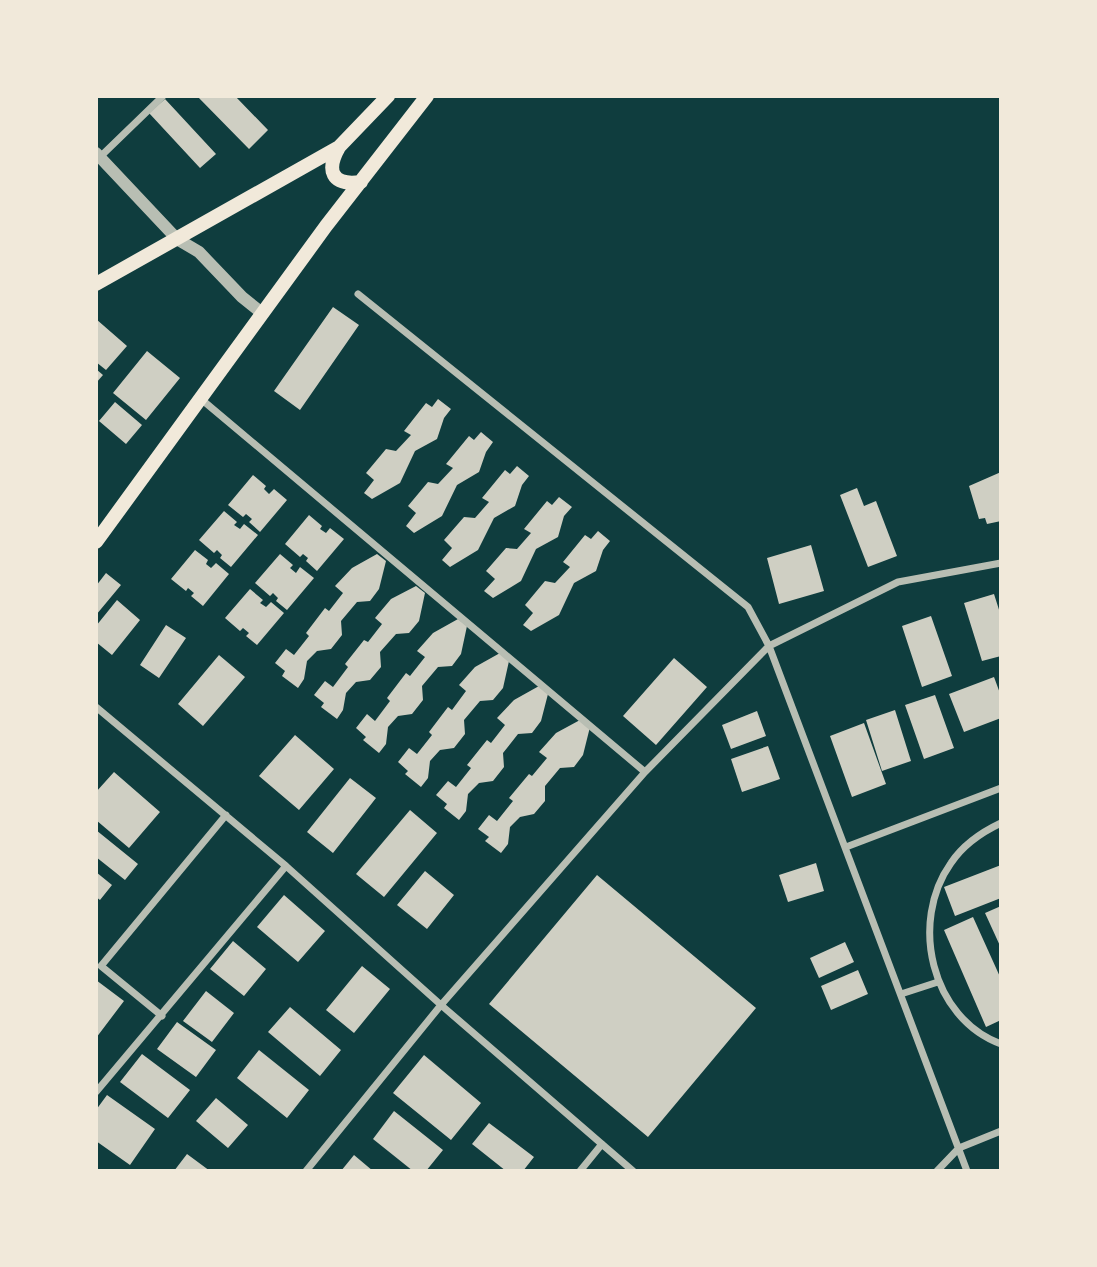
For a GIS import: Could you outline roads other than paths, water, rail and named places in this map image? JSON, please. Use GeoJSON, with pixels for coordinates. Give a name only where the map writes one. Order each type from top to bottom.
{"type":"FeatureCollection","features":[{"type":"Feature","properties":{"kind":"main road"},"geometry":{"type":"LineString","coordinates":[[361,181],[344,182],[334,175],[331,169],[332,159],[339,147],[388,96]]}},
{"type":"Feature","properties":{"kind":"main road"},"geometry":{"type":"LineString","coordinates":[[96,542],[262,313],[428,96]]}},
{"type":"Feature","properties":{"kind":"main road"},"geometry":{"type":"LineString","coordinates":[[96,284],[339,147]]}},
{"type":"Feature","properties":{"kind":"street"},"geometry":{"type":"LineString","coordinates":[[163,96],[98,155],[177,239],[199,253],[242,297],[262,313]]}},
{"type":"Feature","properties":{"kind":"street"},"geometry":{"type":"LineString","coordinates":[[358,294],[748,607],[769,646],[967,1171]]}},
{"type":"Feature","properties":{"kind":"street"},"geometry":{"type":"LineString","coordinates":[[201,399],[645,772]]}},
{"type":"Feature","properties":{"kind":"street"},"geometry":{"type":"LineString","coordinates":[[306,1171],[441,1005],[645,772],[769,646],[898,582],[1001,563]]}},
{"type":"Feature","properties":{"kind":"street"},"geometry":{"type":"LineString","coordinates":[[96,707],[286,866],[441,1005],[634,1171]]}},
{"type":"Feature","properties":{"kind":"street"},"geometry":{"type":"LineString","coordinates":[[846,847],[1001,788]]}},
{"type":"Feature","properties":{"kind":"street"},"geometry":{"type":"LineString","coordinates":[[162,1016],[101,966],[226,816]]}},
{"type":"Feature","properties":{"kind":"street"},"geometry":{"type":"LineString","coordinates":[[1001,823],[981,833],[951,862],[933,900],[928,941],[938,982],[958,1014],[988,1039],[1001,1044]]}},
{"type":"Feature","properties":{"kind":"street"},"geometry":{"type":"LineString","coordinates":[[96,1092],[286,866]]}},
{"type":"Feature","properties":{"kind":"street"},"geometry":{"type":"LineString","coordinates":[[901,994],[938,982]]}},
{"type":"Feature","properties":{"kind":"street"},"geometry":{"type":"LineString","coordinates":[[937,1171],[958,1149],[1001,1131]]}},
{"type":"Feature","properties":{"kind":"street"},"geometry":{"type":"LineString","coordinates":[[580,1171],[602,1144]]}}]}
